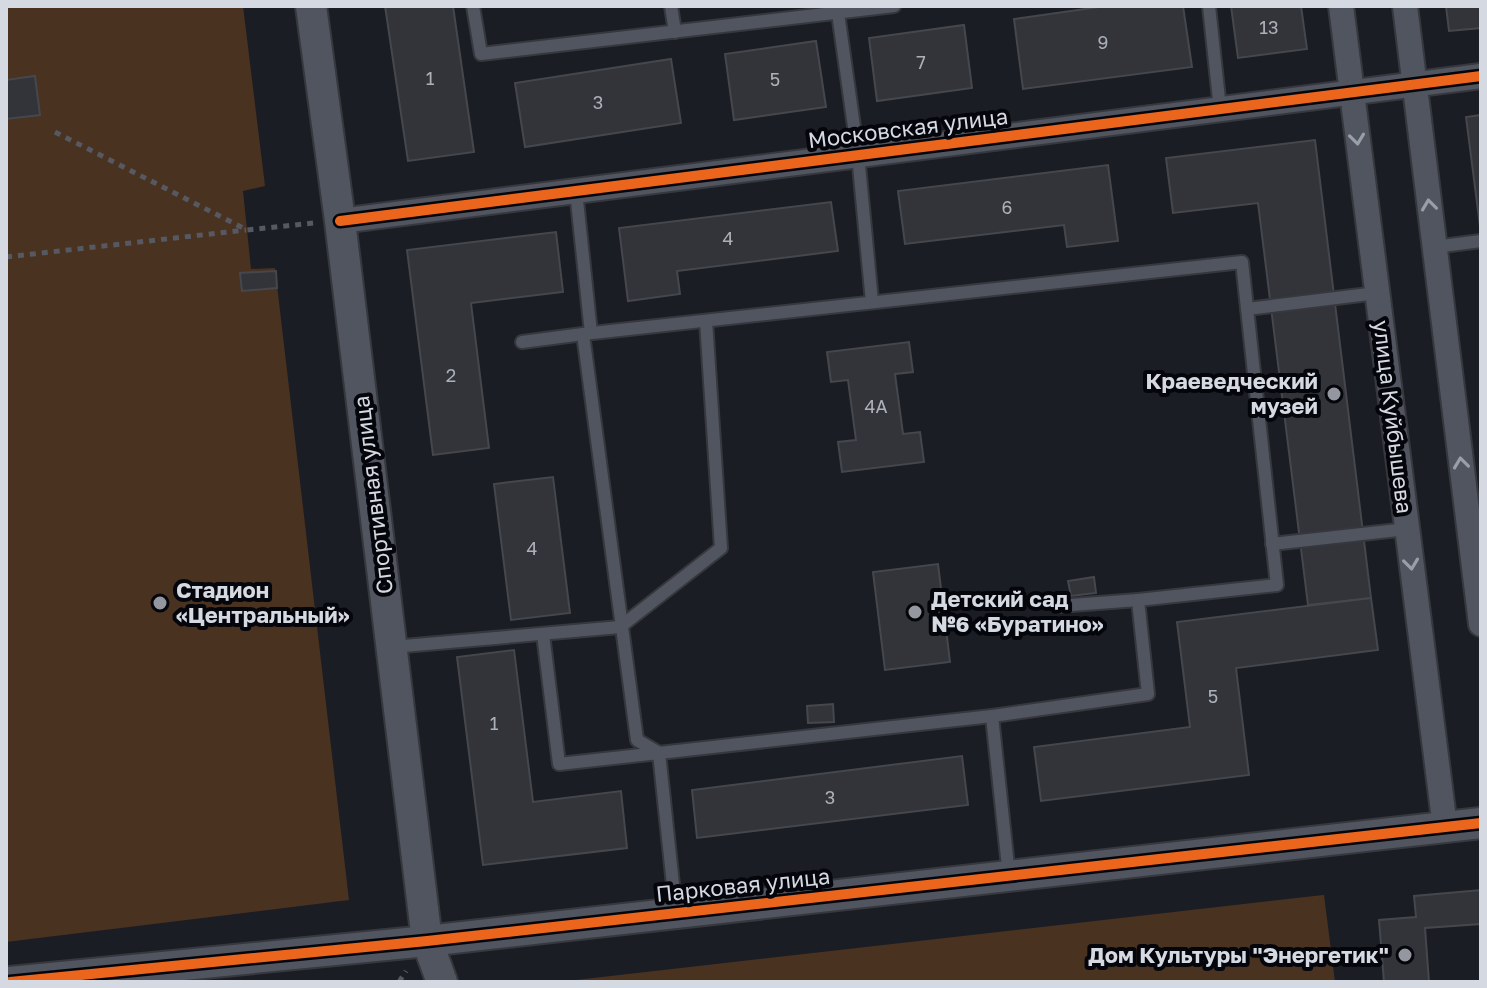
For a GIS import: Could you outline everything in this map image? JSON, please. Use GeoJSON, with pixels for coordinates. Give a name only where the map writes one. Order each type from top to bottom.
{"type":"FeatureCollection","features":[{"type":"Feature","properties":{"kind":"street","name":"Спортивная улица"},"geometry":{"type":"LineString","coordinates":[[311,6],[427,941],[442,982]]}},
{"type":"Feature","properties":{"kind":"street","name":"улица Куйбышева"},"geometry":{"type":"LineString","coordinates":[[1341,6],[1445,827]]}},
{"type":"Feature","properties":{"kind":"street"},"geometry":{"type":"LineString","coordinates":[[1405,6],[1434,247],[1474,504],[1481,624]]}},
{"type":"Feature","properties":{"kind":"street","name":"Московская улица"},"geometry":{"type":"LineString","coordinates":[[340,221],[1481,76]]}},
{"type":"Feature","properties":{"kind":"street","name":"Парковая улица"},"geometry":{"type":"LineString","coordinates":[[10,982],[427,941],[1481,823]]}},
{"type":"Feature","properties":{"kind":"lane"},"geometry":{"type":"LineString","coordinates":[[473,6],[481,54],[837,10],[894,6]]}},
{"type":"Feature","properties":{"kind":"lane"},"geometry":{"type":"LineString","coordinates":[[671,6],[675,32]]}},
{"type":"Feature","properties":{"kind":"lane"},"geometry":{"type":"LineString","coordinates":[[1209,6],[1220,109]]}},
{"type":"Feature","properties":{"kind":"lane"},"geometry":{"type":"LineString","coordinates":[[837,10],[858,155],[872,302]]}},
{"type":"Feature","properties":{"kind":"lane"},"geometry":{"type":"LineString","coordinates":[[576,191],[587,334],[620,627],[637,740],[659,753]]}},
{"type":"Feature","properties":{"kind":"lane"},"geometry":{"type":"LineString","coordinates":[[1434,247],[1481,241]]}},
{"type":"Feature","properties":{"kind":"lane"},"geometry":{"type":"LineString","coordinates":[[522,342],[1242,262],[1277,585],[1058,606]]}},
{"type":"Feature","properties":{"kind":"lane"},"geometry":{"type":"LineString","coordinates":[[1247,309],[1377,293]]}},
{"type":"Feature","properties":{"kind":"lane"},"geometry":{"type":"LineString","coordinates":[[392,648],[620,627],[721,548],[706,321]]}},
{"type":"Feature","properties":{"kind":"lane"},"geometry":{"type":"LineString","coordinates":[[1272,544],[1407,529]]}},
{"type":"Feature","properties":{"kind":"lane"},"geometry":{"type":"LineString","coordinates":[[543,634],[559,764],[992,716],[1148,694],[1138,600]]}},
{"type":"Feature","properties":{"kind":"lane"},"geometry":{"type":"LineString","coordinates":[[992,716],[1009,876]]}},
{"type":"Feature","properties":{"kind":"lane"},"geometry":{"type":"LineString","coordinates":[[659,753],[676,913]]}},
{"type":"Feature","properties":{"kind":"path"},"geometry":{"type":"LineString","coordinates":[[55,132],[247,230]]}},
{"type":"Feature","properties":{"kind":"path"},"geometry":{"type":"LineString","coordinates":[[6,257],[340,221]]}},
{"type":"Feature","properties":{"kind":"shaded area","name":"Стадион «Центральный»"},"geometry":{"type":"Polygon","coordinates":[[[6,6],[243,6],[265,186],[243,191],[251,269],[275,268],[349,900],[6,942],[6,6]]]}},
{"type":"Feature","properties":{"kind":"shaded area"},"geometry":{"type":"Polygon","coordinates":[[[1323,895],[1335,982],[558,982],[1323,895]]]}},
{"type":"Feature","properties":{"kind":"building"},"geometry":{"type":"Polygon","coordinates":[[[385,6],[453,6],[474,152],[408,161],[385,6]]]}},
{"type":"Feature","properties":{"kind":"building"},"geometry":{"type":"Polygon","coordinates":[[[1106,6],[1183,6],[1192,67],[1023,89],[1014,19],[1106,6]]]}},
{"type":"Feature","properties":{"kind":"building"},"geometry":{"type":"Polygon","coordinates":[[[1231,6],[1301,6],[1307,49],[1238,58],[1231,6]]]}},
{"type":"Feature","properties":{"kind":"building"},"geometry":{"type":"Polygon","coordinates":[[[1446,6],[1481,6],[1481,28],[1449,31],[1446,6]]]}},
{"type":"Feature","properties":{"kind":"building"},"geometry":{"type":"Polygon","coordinates":[[[964,25],[972,88],[877,101],[869,38],[964,25]]]}},
{"type":"Feature","properties":{"kind":"building"},"geometry":{"type":"Polygon","coordinates":[[[816,41],[826,107],[734,120],[725,54],[816,41]]]}},
{"type":"Feature","properties":{"kind":"building"},"geometry":{"type":"Polygon","coordinates":[[[671,59],[681,123],[525,147],[515,83],[671,59]]]}},
{"type":"Feature","properties":{"kind":"building"},"geometry":{"type":"Polygon","coordinates":[[[35,76],[40,115],[6,119],[6,80],[35,76]]]}},
{"type":"Feature","properties":{"kind":"building"},"geometry":{"type":"Polygon","coordinates":[[[1481,115],[1481,234],[1466,117],[1481,115]]]}},
{"type":"Feature","properties":{"kind":"building"},"geometry":{"type":"Polygon","coordinates":[[[1315,140],[1371,598],[1308,605],[1258,203],[1173,213],[1166,158],[1315,140]]]}},
{"type":"Feature","properties":{"kind":"building"},"geometry":{"type":"Polygon","coordinates":[[[1108,165],[1118,241],[1067,247],[1064,225],[905,244],[898,191],[1108,165]]]}},
{"type":"Feature","properties":{"kind":"building"},"geometry":{"type":"Polygon","coordinates":[[[831,202],[838,251],[677,271],[680,294],[628,301],[619,228],[831,202]]]}},
{"type":"Feature","properties":{"kind":"building"},"geometry":{"type":"Polygon","coordinates":[[[556,232],[563,292],[471,303],[489,448],[433,455],[407,250],[556,232]]]}},
{"type":"Feature","properties":{"kind":"building"},"geometry":{"type":"Polygon","coordinates":[[[276,271],[277,288],[242,291],[240,273],[276,271]]]}},
{"type":"Feature","properties":{"kind":"building"},"geometry":{"type":"Polygon","coordinates":[[[909,342],[913,372],[895,374],[903,434],[920,432],[924,462],[842,472],[838,442],[856,440],[848,380],[831,382],[827,352],[909,342]]]}},
{"type":"Feature","properties":{"kind":"building"},"geometry":{"type":"Polygon","coordinates":[[[553,477],[570,613],[511,620],[494,484],[553,477]]]}},
{"type":"Feature","properties":{"kind":"building"},"geometry":{"type":"Polygon","coordinates":[[[938,564],[950,662],[885,670],[873,572],[938,564]]]}},
{"type":"Feature","properties":{"kind":"building"},"geometry":{"type":"Polygon","coordinates":[[[1094,577],[1096,593],[1071,596],[1068,581],[1094,577]]]}},
{"type":"Feature","properties":{"kind":"building"},"geometry":{"type":"Polygon","coordinates":[[[1371,598],[1378,650],[1236,668],[1249,775],[1041,801],[1034,747],[1190,727],[1177,622],[1371,598]]]}},
{"type":"Feature","properties":{"kind":"building"},"geometry":{"type":"Polygon","coordinates":[[[514,650],[533,802],[621,791],[627,848],[483,865],[457,657],[514,650]]]}},
{"type":"Feature","properties":{"kind":"building"},"geometry":{"type":"Polygon","coordinates":[[[833,704],[834,722],[808,723],[807,706],[833,704]]]}},
{"type":"Feature","properties":{"kind":"building"},"geometry":{"type":"Polygon","coordinates":[[[962,756],[968,805],[697,838],[692,790],[962,756]]]}},
{"type":"Feature","properties":{"kind":"building","name":"Дом Культуры \"Энергетик\""},"geometry":{"type":"Polygon","coordinates":[[[1481,890],[1481,924],[1425,928],[1429,982],[1384,982],[1379,920],[1416,917],[1414,896],[1481,890]]]}},
{"type":"Feature","properties":{"kind":"cycle path"},"geometry":{"type":"LineString","coordinates":[[340,221],[1481,76]]}},
{"type":"Feature","properties":{"kind":"cycle path"},"geometry":{"type":"LineString","coordinates":[[10,982],[427,941],[1481,823]]}},
{"type":"Feature","properties":{"kind":"place","name":"Краеведческий музей"},"geometry":{"type":"Point","coordinates":[1334,394]}},
{"type":"Feature","properties":{"kind":"place","name":"Стадион «Центральный»"},"geometry":{"type":"Point","coordinates":[160,603]}},
{"type":"Feature","properties":{"kind":"place","name":"Детский сад №6 «Буратино»"},"geometry":{"type":"Point","coordinates":[915,612]}},
{"type":"Feature","properties":{"kind":"place","name":"Дом Культуры \"Энергетик\""},"geometry":{"type":"Point","coordinates":[1405,955]}}]}
